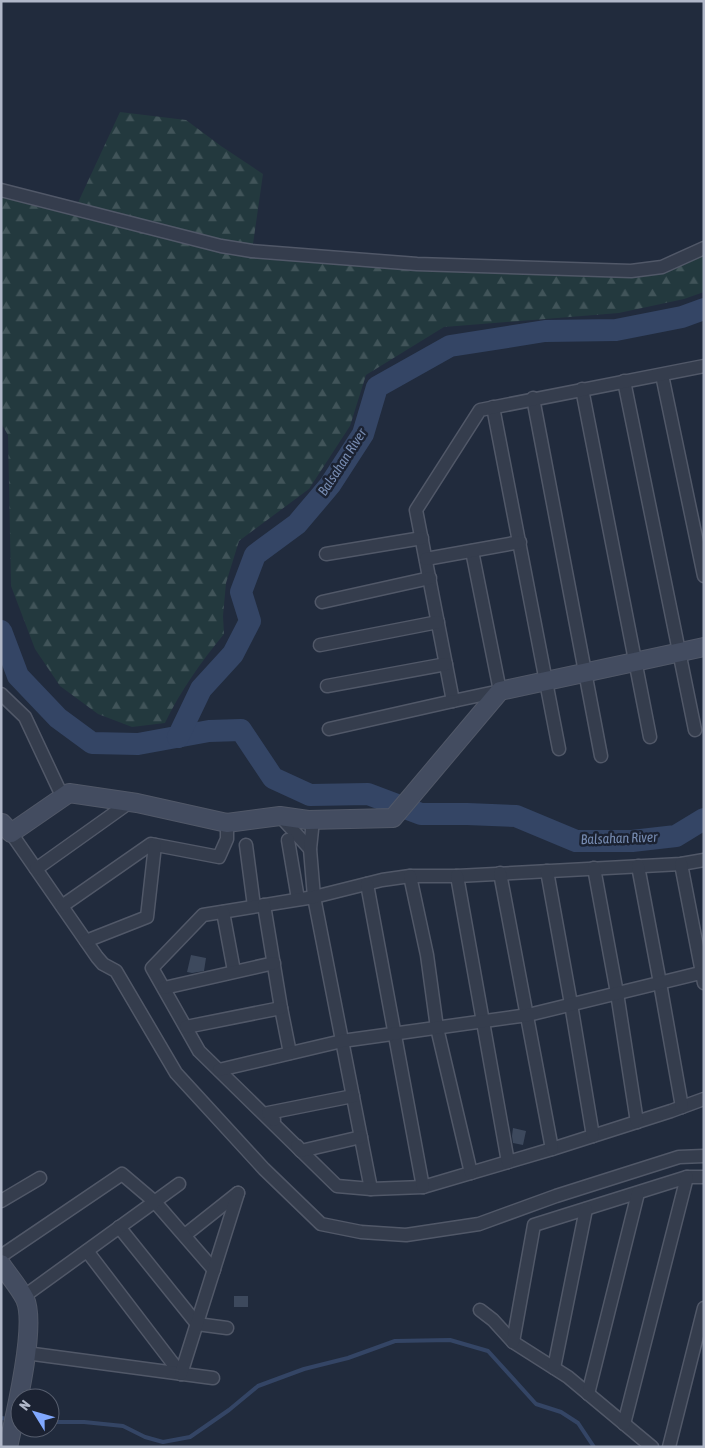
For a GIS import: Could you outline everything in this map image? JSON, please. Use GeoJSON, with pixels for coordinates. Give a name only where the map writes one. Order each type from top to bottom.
{"type":"FeatureCollection","features":[{"type":"Feature","properties":{"kind":"street"},"geometry":{"type":"LineString","coordinates":[[1,190],[221,246],[252,251],[417,264],[631,271],[662,267],[704,248]]}},
{"type":"Feature","properties":{"kind":"street"},"geometry":{"type":"LineString","coordinates":[[453,701],[416,510],[480,410],[533,398],[704,366]]}},
{"type":"Feature","properties":{"kind":"street"},"geometry":{"type":"LineString","coordinates":[[662,375],[704,576]]}},
{"type":"Feature","properties":{"kind":"street"},"geometry":{"type":"LineString","coordinates":[[624,381],[695,730]]}},
{"type":"Feature","properties":{"kind":"street"},"geometry":{"type":"LineString","coordinates":[[582,389],[650,737]]}},
{"type":"Feature","properties":{"kind":"street"},"geometry":{"type":"LineString","coordinates":[[533,398],[602,756]]}},
{"type":"Feature","properties":{"kind":"street"},"geometry":{"type":"LineString","coordinates":[[493,407],[559,749]]}},
{"type":"Feature","properties":{"kind":"street"},"geometry":{"type":"LineString","coordinates":[[326,554],[422,538]]}},
{"type":"Feature","properties":{"kind":"street"},"geometry":{"type":"LineString","coordinates":[[426,559],[520,542]]}},
{"type":"Feature","properties":{"kind":"street"},"geometry":{"type":"LineString","coordinates":[[472,551],[500,691]]}},
{"type":"Feature","properties":{"kind":"street"},"geometry":{"type":"LineString","coordinates":[[322,602],[430,578]]}},
{"type":"Feature","properties":{"kind":"street"},"geometry":{"type":"LineString","coordinates":[[320,645],[438,622]]}},
{"type":"Feature","properties":{"kind":"street"},"geometry":{"type":"LineString","coordinates":[[329,729],[704,647]]}},
{"type":"Feature","properties":{"kind":"street"},"geometry":{"type":"LineString","coordinates":[[327,686],[446,664]]}},
{"type":"Feature","properties":{"kind":"street"},"geometry":{"type":"LineString","coordinates":[[500,691],[393,818],[313,820],[280,816],[227,823],[130,802],[69,793],[63,798],[4,825],[103,964],[116,971],[176,1073],[264,1169],[321,1224],[361,1232],[406,1235],[479,1224],[556,1196],[679,1157],[704,1156]]}},
{"type":"Feature","properties":{"kind":"street"},"geometry":{"type":"LineString","coordinates":[[1,694],[25,717],[63,798]]}},
{"type":"Feature","properties":{"kind":"street"},"geometry":{"type":"LineString","coordinates":[[36,869],[130,802]]}},
{"type":"Feature","properties":{"kind":"street"},"geometry":{"type":"LineString","coordinates":[[280,816],[310,849]]}},
{"type":"Feature","properties":{"kind":"street"},"geometry":{"type":"LineString","coordinates":[[313,820],[310,849],[314,896],[371,1189]]}},
{"type":"Feature","properties":{"kind":"street"},"geometry":{"type":"LineString","coordinates":[[62,906],[151,844],[219,857],[227,839],[227,823]]}},
{"type":"Feature","properties":{"kind":"street"},"geometry":{"type":"LineString","coordinates":[[288,840],[298,899]]}},
{"type":"Feature","properties":{"kind":"street"},"geometry":{"type":"LineString","coordinates":[[86,941],[147,917],[155,845]]}},
{"type":"Feature","properties":{"kind":"street"},"geometry":{"type":"LineString","coordinates":[[246,845],[274,963],[280,1008],[290,1054]]}},
{"type":"Feature","properties":{"kind":"street"},"geometry":{"type":"LineString","coordinates":[[704,860],[682,864],[457,876],[410,876],[314,896],[203,915],[152,968],[199,1051],[337,1186],[371,1189],[423,1187],[552,1149],[704,1099]]}},
{"type":"Feature","properties":{"kind":"street"},"geometry":{"type":"LineString","coordinates":[[219,1070],[342,1041],[528,1015],[660,983],[703,976],[682,864]]}},
{"type":"Feature","properties":{"kind":"street"},"geometry":{"type":"LineString","coordinates":[[638,866],[682,1107]]}},
{"type":"Feature","properties":{"kind":"street"},"geometry":{"type":"LineString","coordinates":[[594,868],[617,993],[637,1122]]}},
{"type":"Feature","properties":{"kind":"street"},"geometry":{"type":"LineString","coordinates":[[547,871],[593,1136]]}},
{"type":"Feature","properties":{"kind":"street"},"geometry":{"type":"LineString","coordinates":[[500,873],[552,1149]]}},
{"type":"Feature","properties":{"kind":"street"},"geometry":{"type":"LineString","coordinates":[[410,876],[427,955],[437,1028],[471,1173]]}},
{"type":"Feature","properties":{"kind":"street"},"geometry":{"type":"LineString","coordinates":[[457,876],[508,1162]]}},
{"type":"Feature","properties":{"kind":"street"},"geometry":{"type":"LineString","coordinates":[[368,884],[423,1187]]}},
{"type":"Feature","properties":{"kind":"street"},"geometry":{"type":"LineString","coordinates":[[223,912],[234,971]]}},
{"type":"Feature","properties":{"kind":"street"},"geometry":{"type":"LineString","coordinates":[[164,988],[274,963]]}},
{"type":"Feature","properties":{"kind":"street"},"geometry":{"type":"LineString","coordinates":[[186,1027],[280,1008]]}},
{"type":"Feature","properties":{"kind":"street"},"geometry":{"type":"LineString","coordinates":[[301,1151],[268,1113],[353,1096]]}},
{"type":"Feature","properties":{"kind":"street"},"geometry":{"type":"LineString","coordinates":[[301,1151],[361,1138]]}},
{"type":"Feature","properties":{"kind":"street"},"geometry":{"type":"LineString","coordinates":[[1,1256],[122,1174],[155,1202],[214,1270]]}},
{"type":"Feature","properties":{"kind":"street"},"geometry":{"type":"LineString","coordinates":[[513,1342],[534,1225],[687,1177],[704,1177]]}},
{"type":"Feature","properties":{"kind":"street"},"geometry":{"type":"LineString","coordinates":[[624,1424],[687,1177]]}},
{"type":"Feature","properties":{"kind":"street"},"geometry":{"type":"LineString","coordinates":[[1,1201],[40,1178]]}},
{"type":"Feature","properties":{"kind":"street"},"geometry":{"type":"LineString","coordinates":[[24,1297],[179,1184]]}},
{"type":"Feature","properties":{"kind":"street"},"geometry":{"type":"LineString","coordinates":[[182,1374],[238,1193],[185,1235]]}},
{"type":"Feature","properties":{"kind":"street"},"geometry":{"type":"LineString","coordinates":[[588,1394],[638,1193]]}},
{"type":"Feature","properties":{"kind":"street"},"geometry":{"type":"LineString","coordinates":[[554,1368],[586,1209]]}},
{"type":"Feature","properties":{"kind":"street"},"geometry":{"type":"LineString","coordinates":[[120,1227],[197,1324],[228,1328]]}},
{"type":"Feature","properties":{"kind":"street"},"geometry":{"type":"LineString","coordinates":[[87,1251],[182,1374]]}},
{"type":"Feature","properties":{"kind":"street"},"geometry":{"type":"LineString","coordinates":[[1,1264],[26,1300],[30,1325],[8,1447]]}},
{"type":"Feature","properties":{"kind":"street"},"geometry":{"type":"LineString","coordinates":[[669,1447],[704,1308]]}},
{"type":"Feature","properties":{"kind":"street"},"geometry":{"type":"LineString","coordinates":[[480,1310],[493,1320],[513,1342],[568,1377],[652,1447]]}},
{"type":"Feature","properties":{"kind":"street"},"geometry":{"type":"LineString","coordinates":[[26,1354],[213,1378]]}},
{"type":"Feature","properties":{"kind":"green space"},"geometry":{"type":"Polygon","coordinates":[[[120,112],[186,120],[263,174],[252,251],[643,270],[704,249],[704,292],[684,299],[619,313],[444,327],[366,375],[350,426],[309,489],[239,541],[226,583],[223,616],[224,634],[192,677],[165,723],[132,727],[98,714],[60,686],[35,649],[11,586],[8,435],[1,423],[1,190],[75,209],[120,112]]]}},
{"type":"Feature","properties":{"kind":"building"},"geometry":{"type":"Polygon","coordinates":[[[191,955],[206,958],[204,971],[187,972],[191,955]]]}},
{"type":"Feature","properties":{"kind":"building"},"geometry":{"type":"Polygon","coordinates":[[[513,1128],[526,1131],[523,1145],[513,1143],[513,1128]]]}},
{"type":"Feature","properties":{"kind":"building"},"geometry":{"type":"Polygon","coordinates":[[[234,1296],[248,1296],[248,1307],[234,1307],[234,1296]]]}},
{"type":"Feature","properties":{"kind":"waterway","name":"Balsahan River"},"geometry":{"type":"LineString","coordinates":[[178,737],[201,689],[233,654],[250,621],[241,592],[255,555],[297,524],[330,485],[363,434],[377,387],[450,346],[545,331],[616,330],[682,317],[704,309]]}},
{"type":"Feature","properties":{"kind":"waterway","name":"Balsahan River"},"geometry":{"type":"LineString","coordinates":[[1,631],[18,676],[58,718],[92,743],[138,744],[209,731],[241,730],[273,778],[310,795],[368,794],[421,814],[516,816],[576,841],[632,841],[676,836],[704,819]]}},
{"type":"Feature","properties":{"kind":"waterway"},"geometry":{"type":"LineString","coordinates":[[60,1422],[84,1422],[123,1426],[145,1437],[163,1442],[190,1437],[229,1410],[258,1386],[304,1369],[348,1358],[395,1341],[450,1340],[488,1351],[536,1404],[561,1412],[578,1423],[594,1447]]}},
{"type":"Feature","properties":{"kind":"waterway"},"geometry":{"type":"LineString","coordinates":[[1,1418],[10,1419]]}}]}
